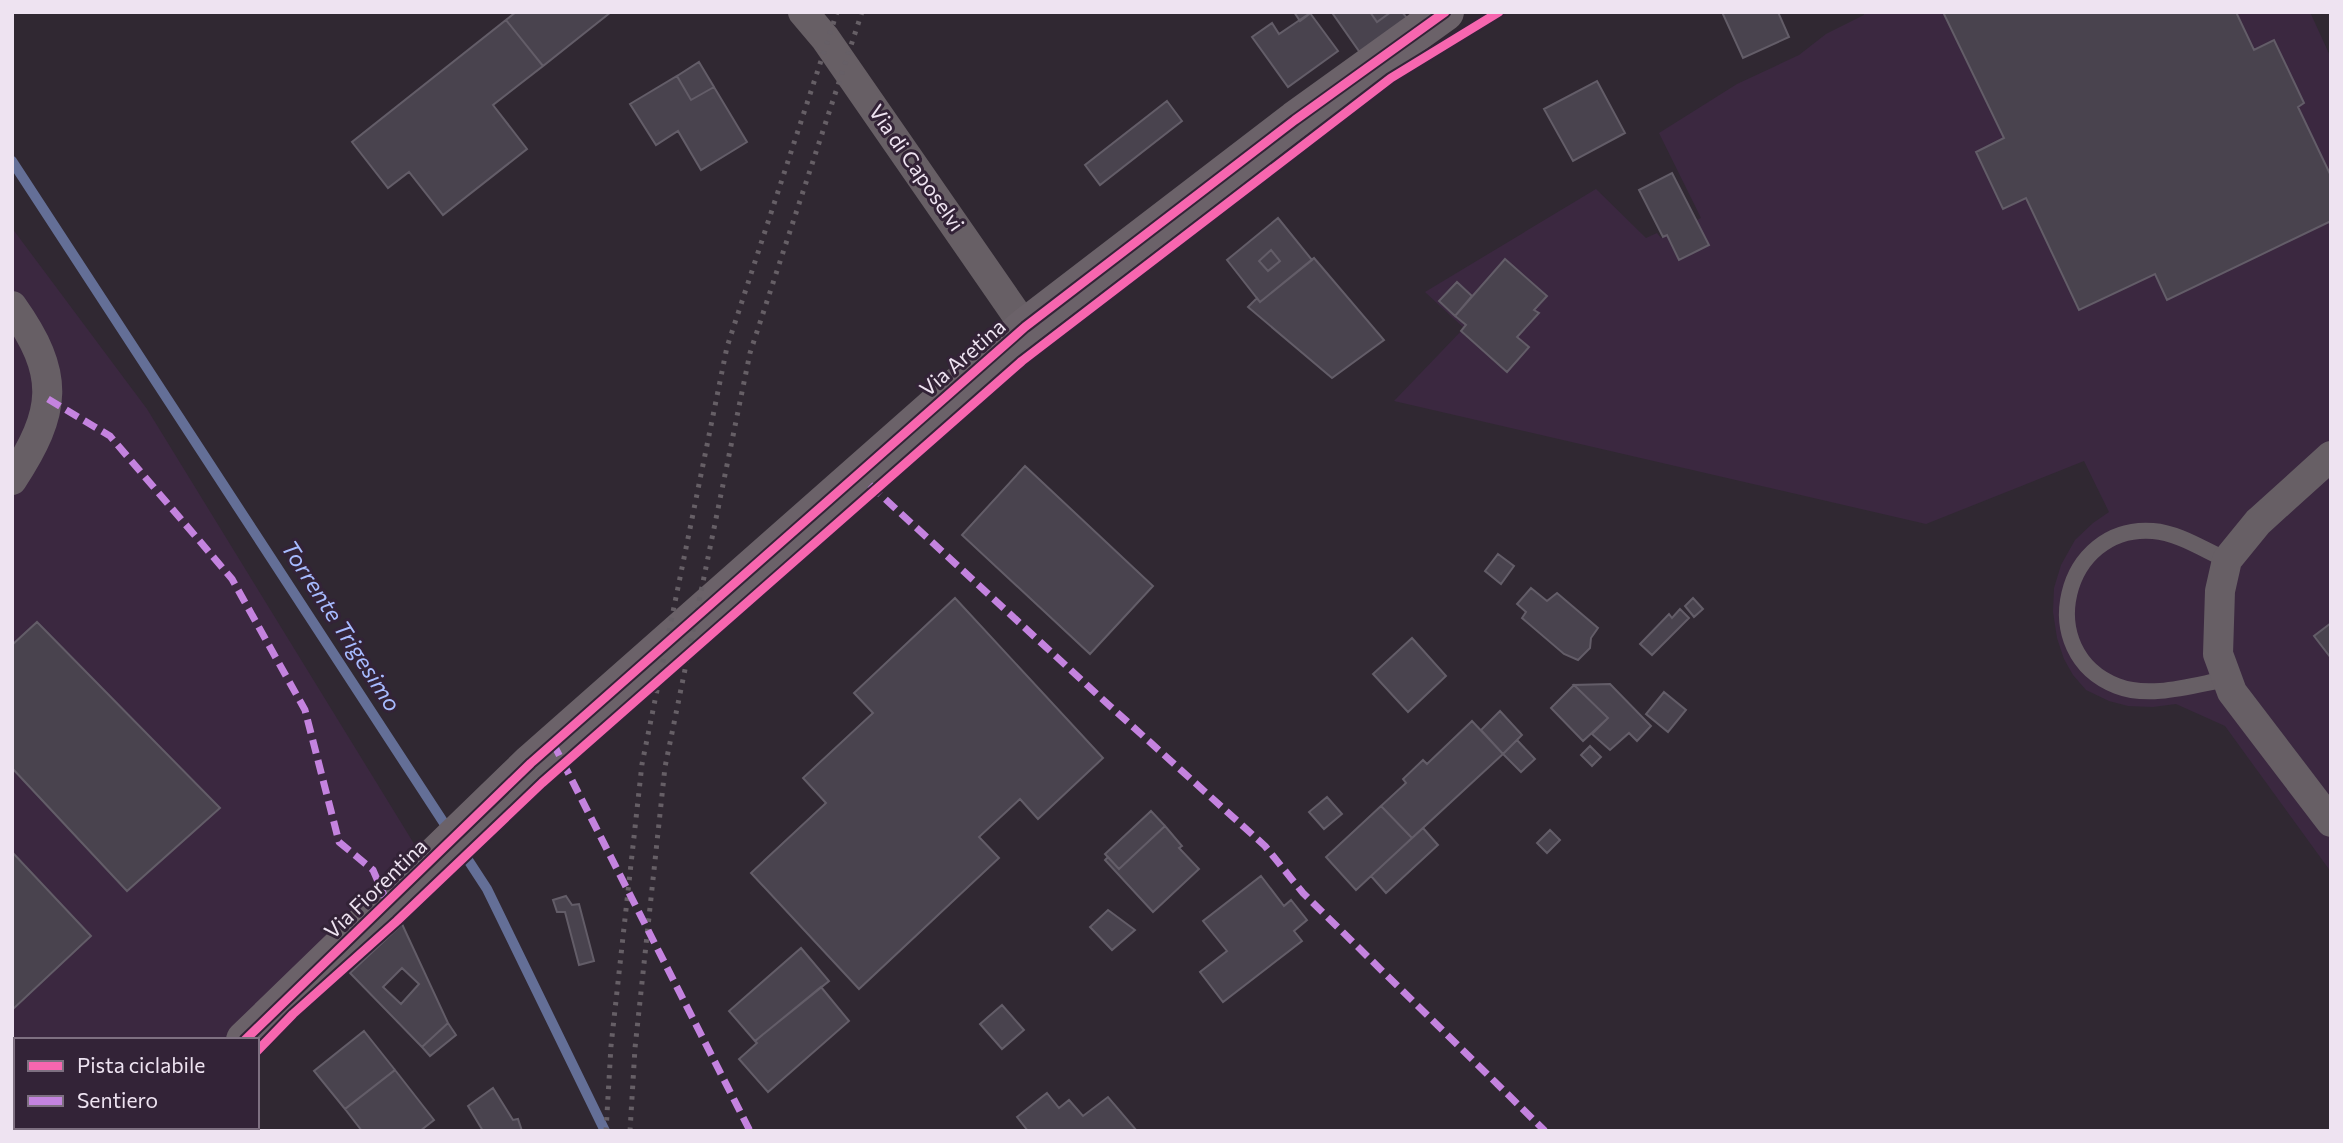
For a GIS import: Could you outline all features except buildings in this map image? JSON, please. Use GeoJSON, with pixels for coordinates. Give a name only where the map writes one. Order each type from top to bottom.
{"type":"FeatureCollection","features":[{"type":"Feature","properties":{"kind":"street","name":"Via di Caposelvi"},"geometry":{"type":"LineString","coordinates":[[803,12],[825,38],[1026,327]]}},
{"type":"Feature","properties":{"kind":"street","name":"Via Aretina"},"geometry":{"type":"LineString","coordinates":[[531,763],[1026,327],[1295,120],[1445,12]]}},
{"type":"Feature","properties":{"kind":"street"},"geometry":{"type":"LineString","coordinates":[[12,306],[28,328],[44,362],[48,399],[45,420],[32,450],[12,480]]}},
{"type":"Feature","properties":{"kind":"street"},"geometry":{"type":"LineString","coordinates":[[2331,456],[2259,522],[2227,560],[2220,591],[2218,654],[2232,691],[2331,822]]}},
{"type":"Feature","properties":{"kind":"street","name":"Via Fiorentina"},"geometry":{"type":"LineString","coordinates":[[247,1038],[531,763]]}},
{"type":"Feature","properties":{"kind":"lane"},"geometry":{"type":"LineString","coordinates":[[2227,560],[2176,536],[2155,531],[2134,531],[2114,537],[2096,548],[2082,563],[2072,582],[2067,602],[2067,623],[2073,643],[2084,661],[2099,676],[2117,686],[2137,691],[2158,690],[2227,680]]}},
{"type":"Feature","properties":{"kind":"shaded area"},"geometry":{"type":"Polygon","coordinates":[[[1864,12],[2310,12],[2331,58],[2331,872],[2225,726],[2176,704],[2128,706],[2109,701],[2086,690],[2073,675],[2057,638],[2053,612],[2054,588],[2061,565],[2075,540],[2109,512],[2084,461],[1926,524],[1394,401],[1464,328],[1425,292],[1596,189],[1646,238],[1657,233],[1661,238],[1701,218],[1659,133],[1737,84],[1799,55],[1826,34],[1864,15],[1864,12]]]}},
{"type":"Feature","properties":{"kind":"shaded area"},"geometry":{"type":"Polygon","coordinates":[[[12,228],[147,409],[424,860],[232,1038],[14,1038],[14,1129],[134,1129],[12,1131],[12,228]]]}},
{"type":"Feature","properties":{"kind":"waterway","name":"Torrente Trigesimo"},"geometry":{"type":"LineString","coordinates":[[12,161],[487,889],[605,1131]]}},
{"type":"Feature","properties":{"kind":"railway"},"geometry":{"type":"LineString","coordinates":[[606,1131],[611,1046],[642,764],[727,347],[837,12]]}},
{"type":"Feature","properties":{"kind":"railway"},"geometry":{"type":"LineString","coordinates":[[630,1131],[635,1048],[665,767],[750,353],[862,12]]}},
{"type":"Feature","properties":{"kind":"marked path"},"geometry":{"type":"LineString","coordinates":[[48,399],[110,436],[232,579],[305,710],[339,842],[373,870],[387,902]]}},
{"type":"Feature","properties":{"kind":"marked path"},"geometry":{"type":"LineString","coordinates":[[870,485],[1265,846],[1303,893],[1545,1131]]}},
{"type":"Feature","properties":{"kind":"marked path"},"geometry":{"type":"LineString","coordinates":[[553,743],[750,1131]]}},
{"type":"Feature","properties":{"kind":"cycle path"},"geometry":{"type":"LineString","coordinates":[[247,1038],[531,763],[1025,327],[1295,120],[1445,12]]}},
{"type":"Feature","properties":{"kind":"cycle path"},"geometry":{"type":"LineString","coordinates":[[259,1049],[293,1014],[397,921],[542,783],[1022,361],[1391,78],[1499,12]]}}]}
